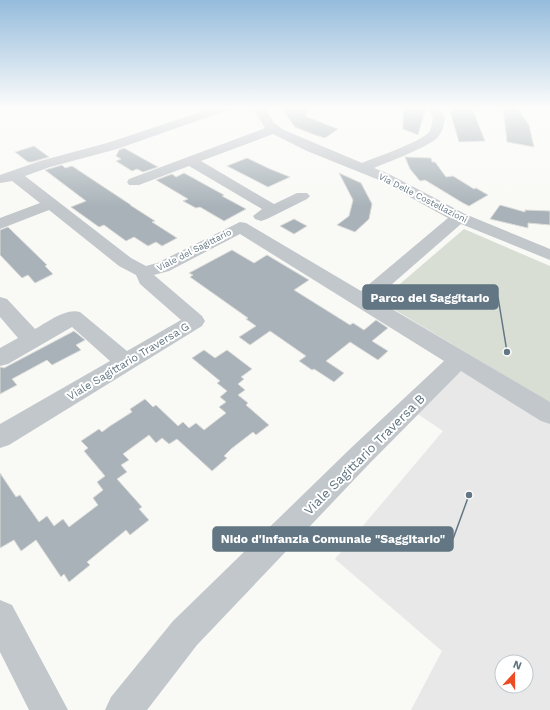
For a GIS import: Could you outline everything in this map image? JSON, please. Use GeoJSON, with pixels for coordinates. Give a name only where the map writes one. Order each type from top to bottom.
{"type":"FeatureCollection","features":[{"type":"Feature","properties":{"kind":"street"},"geometry":{"type":"LineString","coordinates":[[7,177],[45,164],[126,141]]}},
{"type":"Feature","properties":{"kind":"street"},"geometry":{"type":"LineString","coordinates":[[134,182],[242,141]]}},
{"type":"Feature","properties":{"kind":"street","name":"Via Delle Costellazioni"},"geometry":{"type":"LineString","coordinates":[[298,141],[384,177],[459,217],[550,255]]}},
{"type":"Feature","properties":{"kind":"street","name":"Via Delle Costellazioni"},"geometry":{"type":"LineString","coordinates":[[362,168],[425,141]]}},
{"type":"Feature","properties":{"kind":"street"},"geometry":{"type":"LineString","coordinates":[[190,161],[274,210]]}},
{"type":"Feature","properties":{"kind":"street","name":"Viale del Sagittario"},"geometry":{"type":"LineString","coordinates":[[7,177],[52,204],[125,262],[144,272],[163,267],[240,227],[363,299],[550,414]]}},
{"type":"Feature","properties":{"kind":"street"},"geometry":{"type":"LineString","coordinates":[[240,227],[302,196]]}},
{"type":"Feature","properties":{"kind":"street"},"geometry":{"type":"LineString","coordinates":[[0,224],[52,204]]}},
{"type":"Feature","properties":{"kind":"street"},"geometry":{"type":"LineString","coordinates":[[363,299],[459,217]]}},
{"type":"Feature","properties":{"kind":"street","name":"Viale Sagittario Traversa G"},"geometry":{"type":"LineString","coordinates":[[0,437],[195,321],[147,280],[144,272]]}},
{"type":"Feature","properties":{"kind":"street"},"geometry":{"type":"LineString","coordinates":[[0,304],[32,340]]}},
{"type":"Feature","properties":{"kind":"street"},"geometry":{"type":"LineString","coordinates":[[0,358],[74,317],[126,362]]}},
{"type":"Feature","properties":{"kind":"street","name":"Viale Sagittario Traversa B"},"geometry":{"type":"LineString","coordinates":[[124,710],[185,633],[361,455],[460,360]]}},
{"type":"Feature","properties":{"kind":"street"},"geometry":{"type":"LineString","coordinates":[[0,617],[49,710]]}},
{"type":"Feature","properties":{"kind":"shaded area"},"geometry":{"type":"Polygon","coordinates":[[[464,229],[550,266],[550,403],[380,301],[464,229]]]}},
{"type":"Feature","properties":{"kind":"shaded area"},"geometry":{"type":"Polygon","coordinates":[[[460,368],[550,423],[550,710],[411,710],[442,651],[335,559],[443,431],[415,412],[460,368]]]}},
{"type":"Feature","properties":{"kind":"building"},"geometry":{"type":"Polygon","coordinates":[[[533,141],[534,147],[507,142],[533,141]]]}},
{"type":"Feature","properties":{"kind":"building"},"geometry":{"type":"Polygon","coordinates":[[[34,146],[49,157],[28,162],[15,152],[34,146]]]}},
{"type":"Feature","properties":{"kind":"building"},"geometry":{"type":"Polygon","coordinates":[[[124,148],[158,167],[143,172],[137,169],[132,171],[116,161],[121,159],[116,156],[119,150],[124,148]]]}},
{"type":"Feature","properties":{"kind":"building"},"geometry":{"type":"Polygon","coordinates":[[[405,157],[431,158],[432,162],[435,162],[446,177],[453,176],[474,189],[476,188],[488,195],[469,206],[425,180],[420,181],[410,169],[405,157]]]}},
{"type":"Feature","properties":{"kind":"building"},"geometry":{"type":"Polygon","coordinates":[[[247,158],[290,177],[268,187],[227,166],[247,158]]]}},
{"type":"Feature","properties":{"kind":"building"},"geometry":{"type":"Polygon","coordinates":[[[62,165],[65,168],[72,166],[155,221],[152,222],[177,238],[162,246],[156,242],[148,246],[134,237],[126,241],[104,225],[99,227],[71,207],[86,201],[45,170],[62,165]]]}},
{"type":"Feature","properties":{"kind":"building"},"geometry":{"type":"Polygon","coordinates":[[[184,173],[246,209],[224,221],[200,207],[196,208],[183,201],[188,199],[156,180],[172,174],[176,177],[184,173]]]}},
{"type":"Feature","properties":{"kind":"building"},"geometry":{"type":"Polygon","coordinates":[[[339,173],[361,183],[372,204],[369,219],[355,232],[337,225],[349,216],[353,200],[339,173]]]}},
{"type":"Feature","properties":{"kind":"building"},"geometry":{"type":"Polygon","coordinates":[[[500,205],[525,212],[525,210],[550,211],[550,225],[528,223],[528,228],[490,219],[500,205]]]}},
{"type":"Feature","properties":{"kind":"building"},"geometry":{"type":"Polygon","coordinates":[[[294,219],[307,226],[294,234],[280,226],[294,219]]]}},
{"type":"Feature","properties":{"kind":"building"},"geometry":{"type":"Polygon","coordinates":[[[8,227],[47,265],[45,266],[53,274],[35,283],[28,275],[22,278],[0,255],[0,230],[8,227]]]}},
{"type":"Feature","properties":{"kind":"building"},"geometry":{"type":"Polygon","coordinates":[[[232,250],[254,263],[267,255],[309,280],[294,290],[350,325],[353,323],[364,330],[376,320],[388,328],[372,341],[388,351],[378,360],[350,342],[326,361],[344,373],[334,382],[299,361],[306,356],[270,331],[250,345],[239,337],[256,326],[246,319],[248,318],[190,277],[193,275],[189,273],[232,250]]]}},
{"type":"Feature","properties":{"kind":"building"},"geometry":{"type":"Polygon","coordinates":[[[74,331],[85,340],[76,345],[81,350],[52,365],[47,360],[12,379],[17,385],[0,394],[0,367],[4,368],[74,331]]]}},
{"type":"Feature","properties":{"kind":"building"},"geometry":{"type":"Polygon","coordinates":[[[204,350],[215,358],[227,350],[252,369],[241,377],[244,379],[238,384],[245,390],[238,395],[248,403],[246,405],[269,425],[256,435],[253,432],[231,449],[224,456],[227,458],[212,471],[177,439],[169,444],[162,438],[156,443],[149,435],[123,454],[129,460],[121,465],[127,472],[117,479],[142,507],[139,509],[149,520],[130,535],[126,530],[87,562],[90,565],[69,582],[64,574],[61,577],[36,540],[21,551],[14,540],[0,548],[0,473],[16,497],[20,495],[39,522],[47,516],[54,526],[63,519],[69,527],[98,505],[93,498],[103,490],[97,482],[105,476],[84,451],[88,448],[81,441],[99,429],[102,432],[132,412],[130,409],[145,399],[153,407],[156,405],[178,426],[183,422],[189,428],[196,423],[204,430],[226,413],[219,407],[226,402],[220,397],[227,391],[217,383],[220,381],[192,358],[204,350]]]}},
{"type":"Feature","properties":{"kind":"place","name":"Parco del Saggitario"},"geometry":{"type":"Point","coordinates":[507,352]}},
{"type":"Feature","properties":{"kind":"place","name":"Nido d'Infanzia Comunale \"Saggitario\""},"geometry":{"type":"Point","coordinates":[469,495]}}]}
